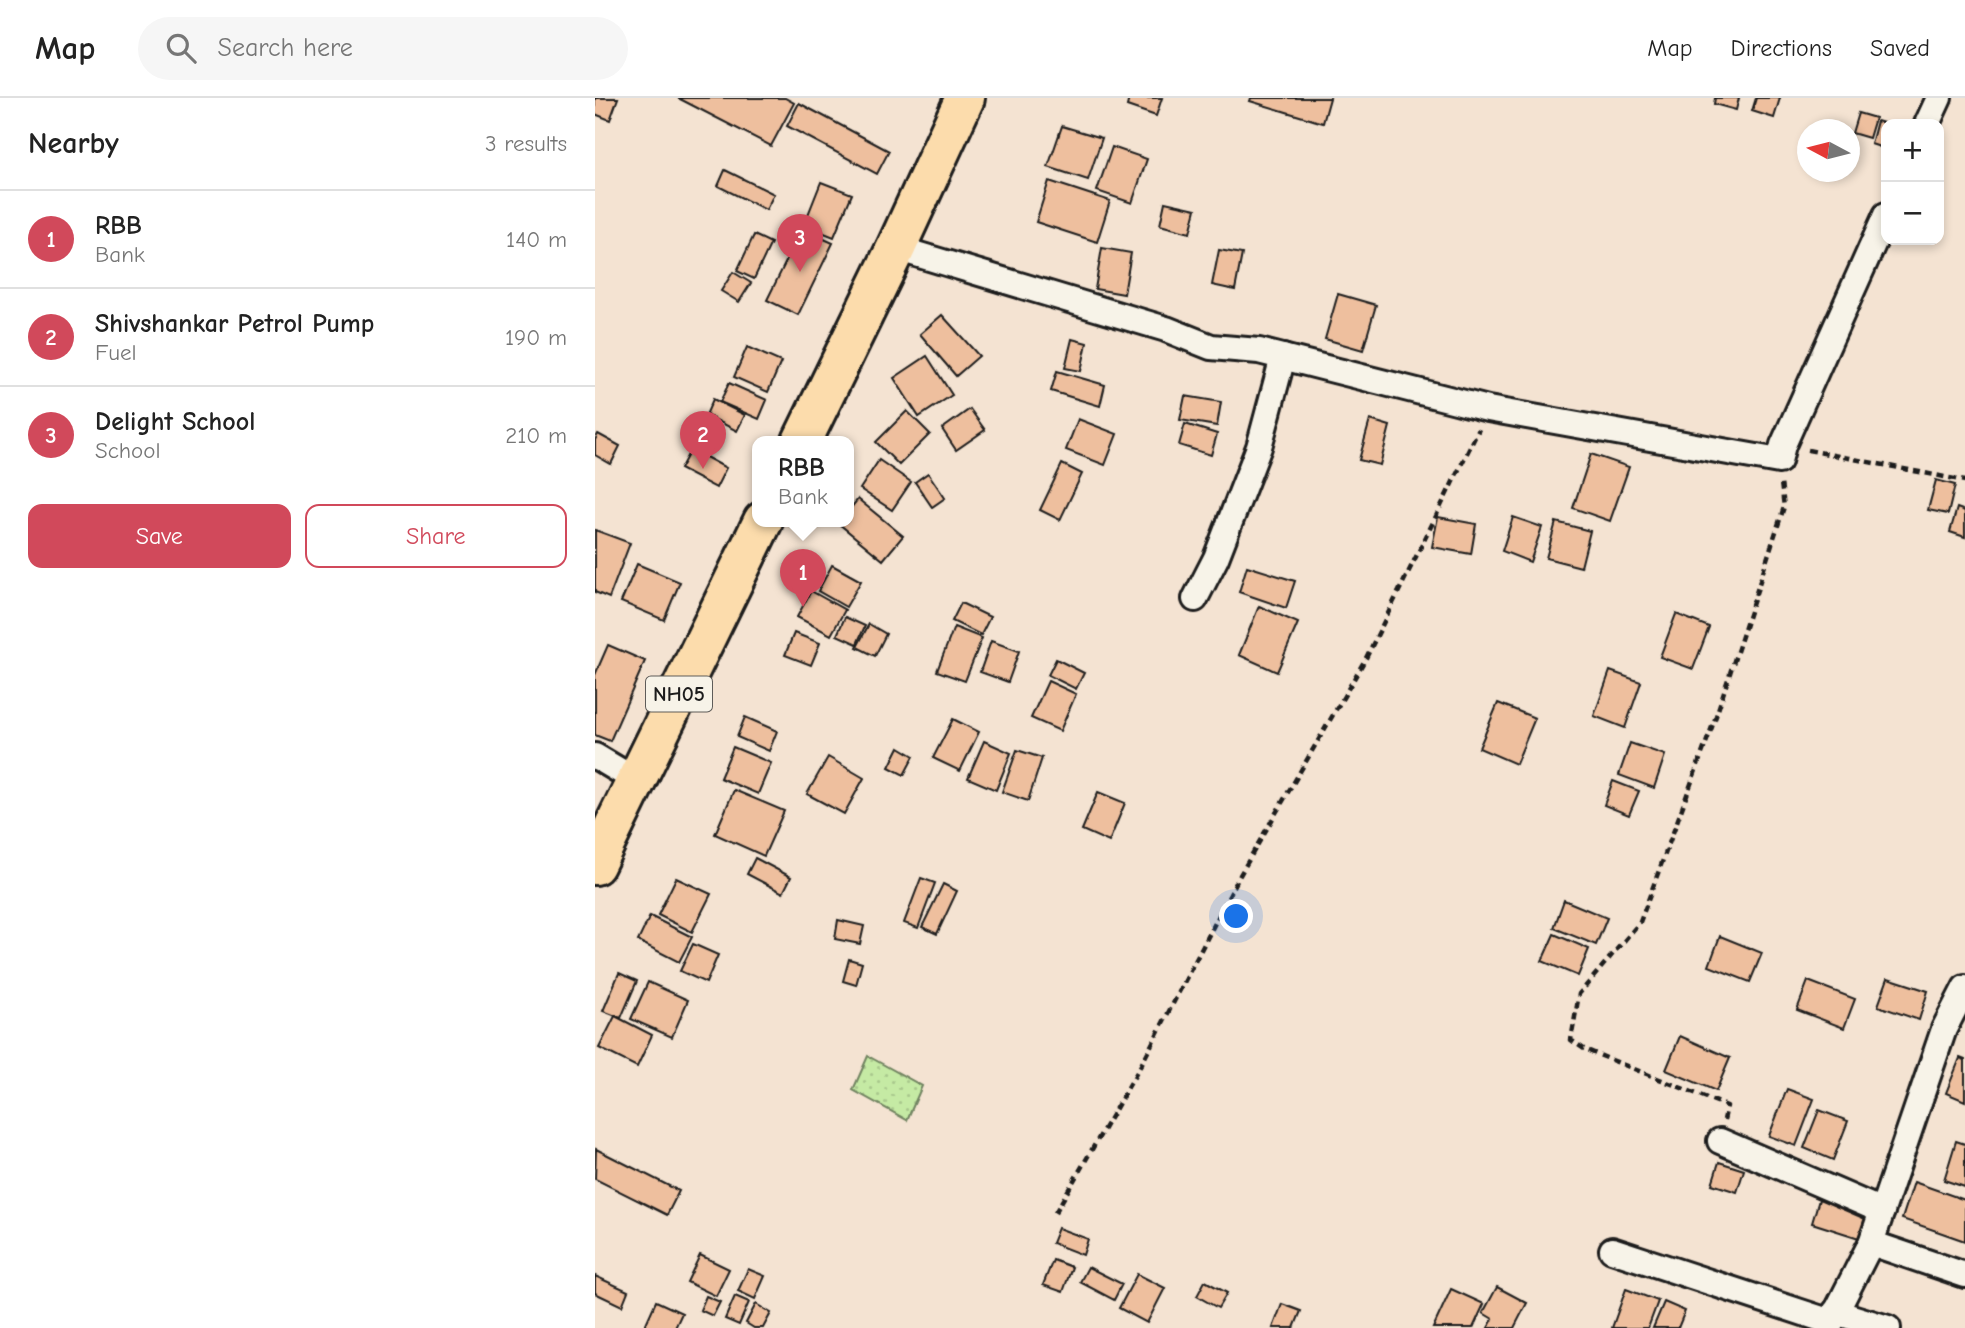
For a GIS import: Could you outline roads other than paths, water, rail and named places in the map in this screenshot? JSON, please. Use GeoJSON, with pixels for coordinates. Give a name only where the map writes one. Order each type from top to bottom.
{"type":"FeatureCollection","features":[{"type":"Feature","properties":{"kind":"main road"},"geometry":{"type":"LineString","coordinates":[[804,436],[965,98]]}},
{"type":"Feature","properties":{"kind":"main road","name":"NH05"},"geometry":{"type":"LineString","coordinates":[[595,865],[760,527]]}},
{"type":"Feature","properties":{"kind":"street"},"geometry":{"type":"LineString","coordinates":[[1929,119],[1939,98]]}},
{"type":"Feature","properties":{"kind":"street"},"geometry":{"type":"LineString","coordinates":[[896,248],[1166,328],[1211,347],[1259,351],[1488,409],[1781,453],[1881,226]]}},
{"type":"Feature","properties":{"kind":"street"},"geometry":{"type":"LineString","coordinates":[[1195,599],[1216,558],[1259,447],[1283,357]]}},
{"type":"Feature","properties":{"kind":"street"},"geometry":{"type":"LineString","coordinates":[[595,756],[637,781]]}},
{"type":"Feature","properties":{"kind":"street"},"geometry":{"type":"LineString","coordinates":[[1831,1321],[1871,1243],[1944,1029],[1965,988]]}},
{"type":"Feature","properties":{"kind":"street"},"geometry":{"type":"LineString","coordinates":[[1720,1141],[1882,1211]]}},
{"type":"Feature","properties":{"kind":"street"},"geometry":{"type":"LineString","coordinates":[[1871,1243],[1965,1275]]}},
{"type":"Feature","properties":{"kind":"street"},"geometry":{"type":"LineString","coordinates":[[1612,1250],[1831,1321],[1888,1328]]}},
{"type":"Feature","properties":{"kind":"place","name":"Delight School"},"geometry":{"type":"Point","coordinates":[800,272]}},
{"type":"Feature","properties":{"kind":"place","name":"Shivshankar Petrol Pump"},"geometry":{"type":"Point","coordinates":[703,469]}},
{"type":"Feature","properties":{"kind":"place","name":"RBB"},"geometry":{"type":"Point","coordinates":[803,607]}}]}
